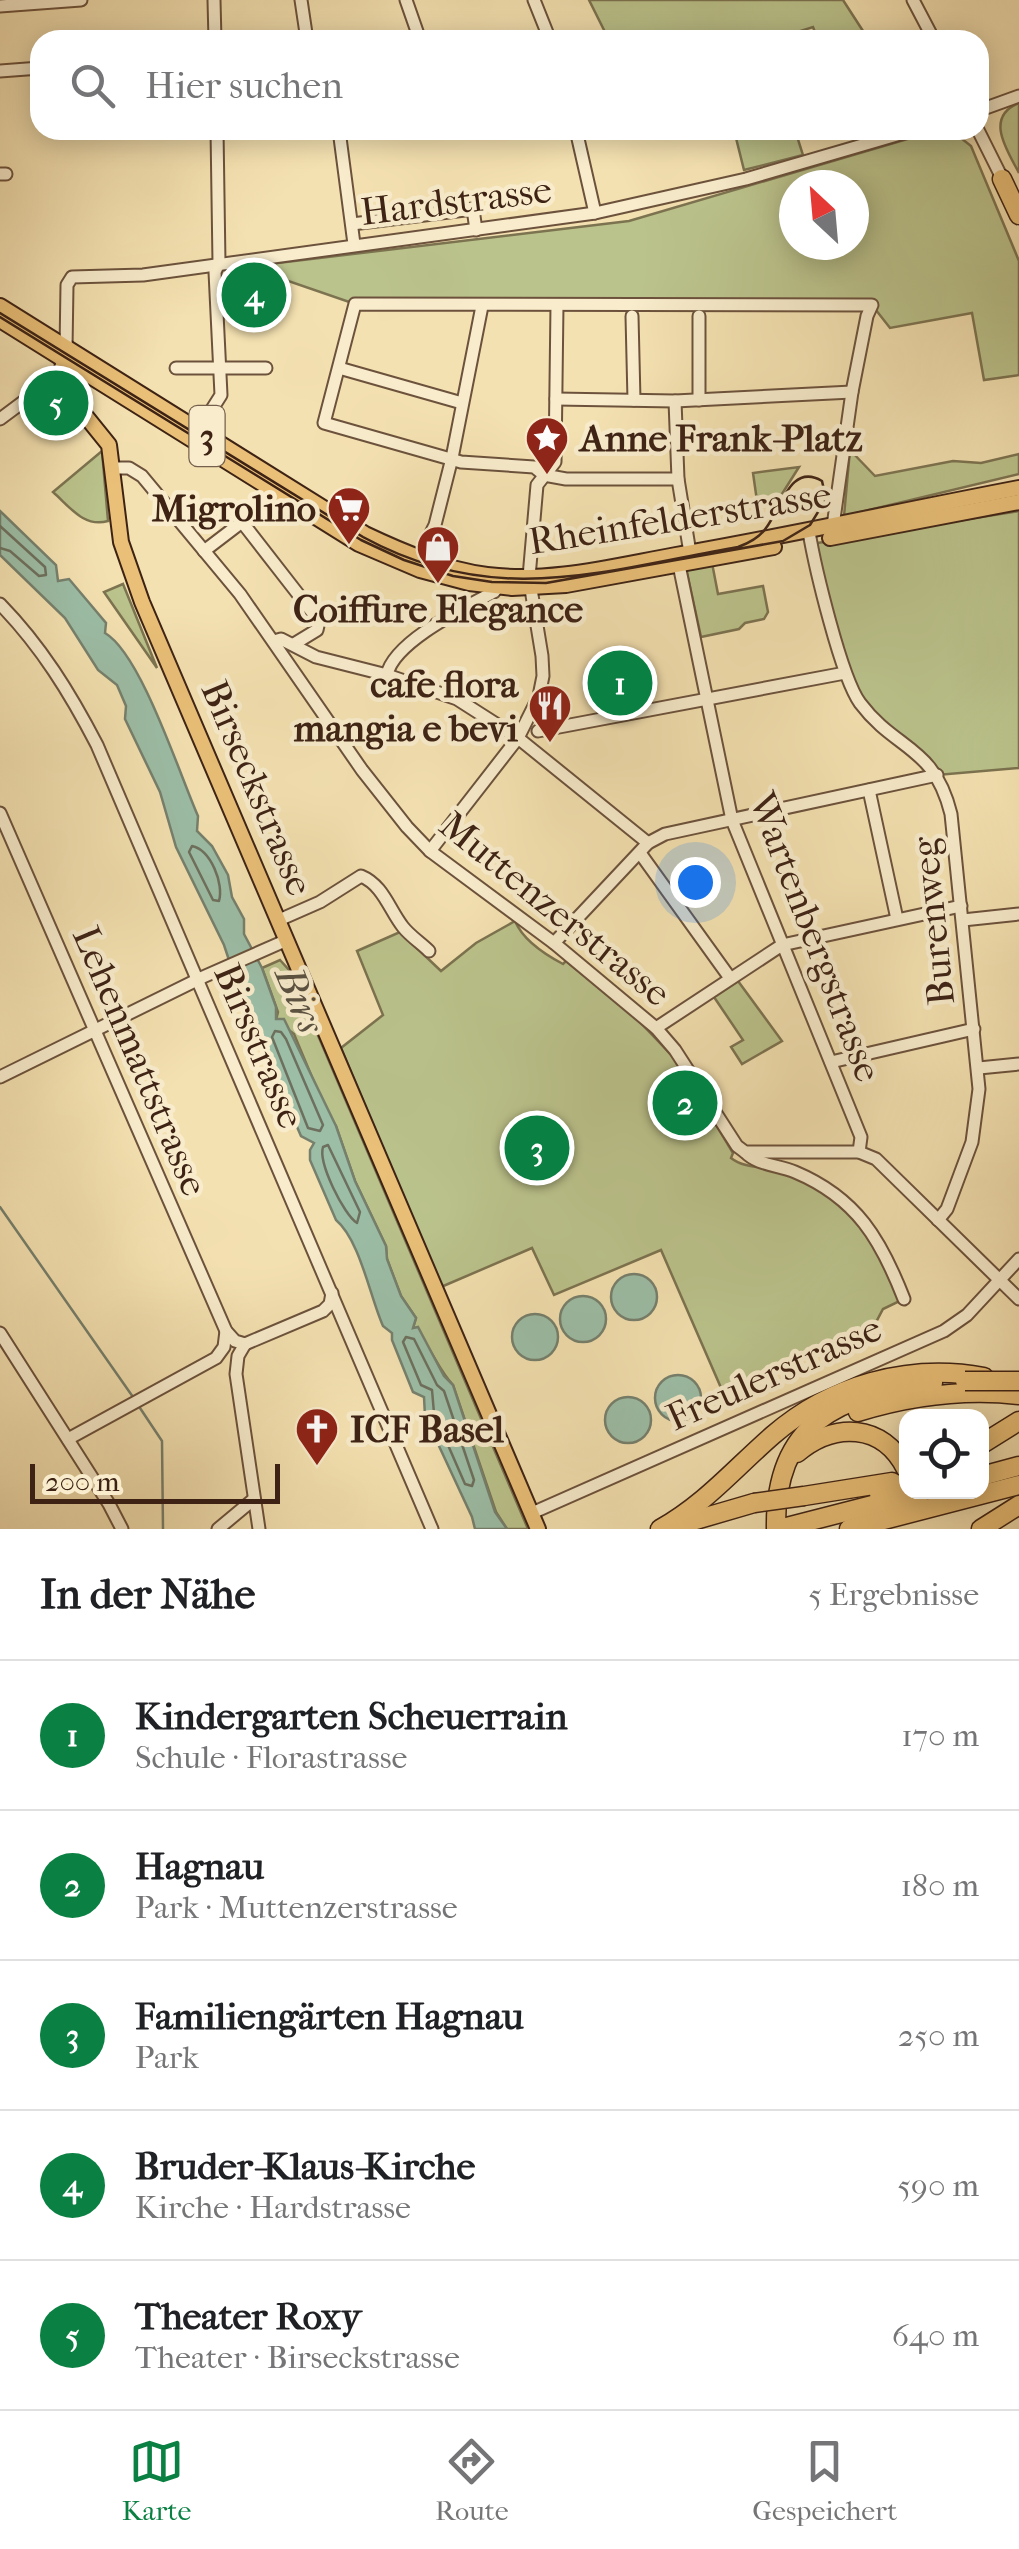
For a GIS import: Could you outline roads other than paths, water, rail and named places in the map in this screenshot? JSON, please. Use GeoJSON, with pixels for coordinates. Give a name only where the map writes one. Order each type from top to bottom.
{"type":"FeatureCollection","features":[{"type":"Feature","properties":{"kind":"highway"},"geometry":{"type":"LineString","coordinates":[[1002,179],[1019,214]]}},
{"type":"Feature","properties":{"kind":"highway"},"geometry":{"type":"LineString","coordinates":[[660,1529],[707,1498],[784,1426],[842,1392],[881,1379],[938,1372],[1019,1384]]}},
{"type":"Feature","properties":{"kind":"highway"},"geometry":{"type":"LineString","coordinates":[[899,1498],[777,1529],[776,1490],[791,1448],[802,1434],[848,1405],[892,1390],[965,1380],[1019,1384]]}},
{"type":"Feature","properties":{"kind":"highway"},"geometry":{"type":"LineString","coordinates":[[786,1463],[803,1442],[824,1426],[876,1407],[959,1393],[1019,1396]]}},
{"type":"Feature","properties":{"kind":"highway"},"geometry":{"type":"LineString","coordinates":[[989,1439],[1017,1421]]}},
{"type":"Feature","properties":{"kind":"highway"},"geometry":{"type":"LineString","coordinates":[[786,1463],[814,1440],[834,1432],[855,1430],[888,1444],[899,1459]]}},
{"type":"Feature","properties":{"kind":"highway"},"geometry":{"type":"LineString","coordinates":[[989,1474],[1019,1466]]}},
{"type":"Feature","properties":{"kind":"highway"},"geometry":{"type":"LineString","coordinates":[[670,1529],[726,1508],[899,1481]]}},
{"type":"Feature","properties":{"kind":"highway"},"geometry":{"type":"LineString","coordinates":[[804,1522],[899,1483]]}},
{"type":"Feature","properties":{"kind":"highway"},"geometry":{"type":"LineString","coordinates":[[849,1529],[1019,1486]]}},
{"type":"Feature","properties":{"kind":"highway"},"geometry":{"type":"LineString","coordinates":[[985,1526],[1019,1505]]}},
{"type":"Feature","properties":{"kind":"main road","name":"Rheinfelderstrasse"},"geometry":{"type":"LineString","coordinates":[[0,306],[65,356]]}},
{"type":"Feature","properties":{"kind":"main road","name":"Rheinfelderstrasse"},"geometry":{"type":"LineString","coordinates":[[0,320],[416,563],[500,582],[529,582],[564,574],[687,560],[1019,502]]}},
{"type":"Feature","properties":{"kind":"main road"},"geometry":{"type":"LineString","coordinates":[[60,379],[65,356]]}},
{"type":"Feature","properties":{"kind":"main road","name":"Birseckstrasse"},"geometry":{"type":"LineString","coordinates":[[60,379],[67,393],[105,437],[125,559],[279,920],[282,942],[538,1529]]}},
{"type":"Feature","properties":{"kind":"main road","name":"Rheinfelderstrasse"},"geometry":{"type":"LineString","coordinates":[[832,533],[1019,488]]}},
{"type":"Feature","properties":{"kind":"street"},"geometry":{"type":"LineString","coordinates":[[0,6],[81,0]]}},
{"type":"Feature","properties":{"kind":"street"},"geometry":{"type":"LineString","coordinates":[[214,0],[215,30]]}},
{"type":"Feature","properties":{"kind":"street"},"geometry":{"type":"LineString","coordinates":[[301,0],[306,30]]}},
{"type":"Feature","properties":{"kind":"street"},"geometry":{"type":"LineString","coordinates":[[406,0],[416,30]]}},
{"type":"Feature","properties":{"kind":"street"},"geometry":{"type":"LineString","coordinates":[[534,0],[546,30]]}},
{"type":"Feature","properties":{"kind":"street"},"geometry":{"type":"LineString","coordinates":[[914,0],[929,30]]}},
{"type":"Feature","properties":{"kind":"street"},"geometry":{"type":"LineString","coordinates":[[0,71],[30,69]]}},
{"type":"Feature","properties":{"kind":"street"},"geometry":{"type":"LineString","coordinates":[[989,105],[1019,96]]}},
{"type":"Feature","properties":{"kind":"street"},"geometry":{"type":"LineString","coordinates":[[202,424],[221,395],[215,272],[220,263],[217,140]]}},
{"type":"Feature","properties":{"kind":"street"},"geometry":{"type":"LineString","coordinates":[[340,140],[354,244]]}},
{"type":"Feature","properties":{"kind":"street"},"geometry":{"type":"LineString","coordinates":[[578,140],[595,213]]}},
{"type":"Feature","properties":{"kind":"street","name":"Hardstrasse"},"geometry":{"type":"LineString","coordinates":[[65,356],[68,285],[72,276],[143,274],[595,213],[746,178],[879,140]]}},
{"type":"Feature","properties":{"kind":"street"},"geometry":{"type":"LineString","coordinates":[[983,140],[1019,206]]}},
{"type":"Feature","properties":{"kind":"street"},"geometry":{"type":"LineString","coordinates":[[1002,179],[1019,230]]}},
{"type":"Feature","properties":{"kind":"street"},"geometry":{"type":"LineString","coordinates":[[352,224],[473,209],[476,230]]}},
{"type":"Feature","properties":{"kind":"street"},"geometry":{"type":"LineString","coordinates":[[678,480],[544,476],[534,467],[461,462],[324,423],[355,304],[872,304],[852,392],[832,533]]}},
{"type":"Feature","properties":{"kind":"street"},"geometry":{"type":"LineString","coordinates":[[430,851],[518,738],[532,715],[544,676],[529,582],[538,485],[555,462],[557,305]]}},
{"type":"Feature","properties":{"kind":"street"},"geometry":{"type":"LineString","coordinates":[[416,563],[436,525],[482,306]]}},
{"type":"Feature","properties":{"kind":"street"},"geometry":{"type":"LineString","coordinates":[[632,316],[634,400]]}},
{"type":"Feature","properties":{"kind":"street"},"geometry":{"type":"LineString","coordinates":[[698,400],[699,316]]}},
{"type":"Feature","properties":{"kind":"street"},"geometry":{"type":"LineString","coordinates":[[176,368],[266,368]]}},
{"type":"Feature","properties":{"kind":"street"},"geometry":{"type":"LineString","coordinates":[[338,368],[462,403]]}},
{"type":"Feature","properties":{"kind":"street"},"geometry":{"type":"LineString","coordinates":[[0,419],[42,387],[60,379]]}},
{"type":"Feature","properties":{"kind":"street"},"geometry":{"type":"LineString","coordinates":[[556,399],[675,402],[852,392]]}},
{"type":"Feature","properties":{"kind":"street","name":"Wartenbergstrasse"},"geometry":{"type":"LineString","coordinates":[[675,402],[687,560],[708,701],[732,820],[861,1137],[859,1152]]}},
{"type":"Feature","properties":{"kind":"street","name":"Muttenzerstrasse"},"geometry":{"type":"LineString","coordinates":[[113,468],[137,471],[204,552],[274,641],[362,770],[407,827],[430,851],[554,943],[656,1028],[676,1050],[737,1146],[746,1152]]}},
{"type":"Feature","properties":{"kind":"street"},"geometry":{"type":"LineString","coordinates":[[204,552],[242,522],[319,621],[317,630],[294,644]]}},
{"type":"Feature","properties":{"kind":"street"},"geometry":{"type":"LineString","coordinates":[[554,943],[644,848],[665,834],[938,775],[858,700],[846,673],[810,536]]}},
{"type":"Feature","properties":{"kind":"street"},"geometry":{"type":"LineString","coordinates":[[387,675],[395,658],[500,582]]}},
{"type":"Feature","properties":{"kind":"street","name":"Birsstrasse"},"geometry":{"type":"LineString","coordinates":[[0,604],[72,698],[97,745],[204,977],[432,1529]]}},
{"type":"Feature","properties":{"kind":"street"},"geometry":{"type":"LineString","coordinates":[[274,641],[281,639],[316,657],[457,698],[518,738],[644,848],[730,978]]}},
{"type":"Feature","properties":{"kind":"street"},"geometry":{"type":"LineString","coordinates":[[538,730],[846,673]]}},
{"type":"Feature","properties":{"kind":"street","name":"Burenweg"},"geometry":{"type":"LineString","coordinates":[[938,775],[951,814],[979,1068],[978,1116],[972,1142],[947,1209],[938,1220]]}},
{"type":"Feature","properties":{"kind":"street"},"geometry":{"type":"LineString","coordinates":[[869,790],[897,919]]}},
{"type":"Feature","properties":{"kind":"street","name":"Lehenmattstrasse"},"geometry":{"type":"LineString","coordinates":[[0,813],[226,1332]]}},
{"type":"Feature","properties":{"kind":"street"},"geometry":{"type":"LineString","coordinates":[[279,920],[320,902],[360,876],[366,877],[385,896],[403,928],[429,950]]}},
{"type":"Feature","properties":{"kind":"street"},"geometry":{"type":"LineString","coordinates":[[656,1028],[782,945],[961,906]]}},
{"type":"Feature","properties":{"kind":"street"},"geometry":{"type":"LineString","coordinates":[[963,920],[1019,914]]}},
{"type":"Feature","properties":{"kind":"street"},"geometry":{"type":"LineString","coordinates":[[0,1077],[282,942]]}},
{"type":"Feature","properties":{"kind":"street"},"geometry":{"type":"LineString","coordinates":[[831,1062],[974,1029]]}},
{"type":"Feature","properties":{"kind":"street"},"geometry":{"type":"LineString","coordinates":[[979,1068],[1019,1064]]}},
{"type":"Feature","properties":{"kind":"street"},"geometry":{"type":"LineString","coordinates":[[746,1152],[859,1152],[876,1159],[1019,1299]]}},
{"type":"Feature","properties":{"kind":"street"},"geometry":{"type":"LineString","coordinates":[[746,1152],[752,1160],[803,1175],[850,1208],[885,1250],[904,1299]]}},
{"type":"Feature","properties":{"kind":"street","name":"Freulerstrasse"},"geometry":{"type":"LineString","coordinates":[[532,1513],[935,1335],[966,1315],[1019,1259]]}},
{"type":"Feature","properties":{"kind":"street"},"geometry":{"type":"LineString","coordinates":[[259,1529],[236,1374],[238,1356],[245,1344],[324,1310],[330,1304],[332,1290]]}},
{"type":"Feature","properties":{"kind":"street"},"geometry":{"type":"LineString","coordinates":[[324,1310],[343,1321]]}},
{"type":"Feature","properties":{"kind":"street"},"geometry":{"type":"LineString","coordinates":[[226,1332],[245,1344]]}},
{"type":"Feature","properties":{"kind":"street"},"geometry":{"type":"LineString","coordinates":[[68,1438],[216,1358],[224,1347],[226,1332]]}},
{"type":"Feature","properties":{"kind":"street"},"geometry":{"type":"LineString","coordinates":[[0,1333],[122,1529]]}},
{"type":"Feature","properties":{"kind":"street"},"geometry":{"type":"LineString","coordinates":[[216,1358],[236,1374]]}},
{"type":"Feature","properties":{"kind":"street"},"geometry":{"type":"LineString","coordinates":[[218,1529],[254,1499]]}},
{"type":"Feature","properties":{"kind":"water"},"geometry":{"type":"Polygon","coordinates":[[[0,511],[56,565],[58,581],[69,579],[106,623],[105,633],[119,645],[145,689],[198,816],[197,831],[212,846],[228,875],[232,897],[244,919],[244,934],[276,1007],[276,1019],[284,1019],[336,1126],[355,1181],[386,1246],[401,1296],[416,1318],[413,1328],[418,1327],[444,1376],[453,1385],[495,1512],[507,1529],[475,1529],[425,1416],[424,1397],[413,1392],[392,1333],[383,1326],[352,1241],[336,1220],[310,1160],[314,1143],[301,1136],[260,1029],[240,993],[224,945],[176,847],[160,792],[125,719],[126,706],[117,685],[98,670],[65,618],[0,555],[0,511]]]}},
{"type":"Feature","properties":{"kind":"water"},"geometry":{"type":"Polygon","coordinates":[[[634,1274],[650,1281],[657,1297],[650,1313],[634,1320],[618,1313],[611,1297],[618,1281],[634,1274]]]}},
{"type":"Feature","properties":{"kind":"water"},"geometry":{"type":"Polygon","coordinates":[[[583,1296],[599,1303],[606,1319],[599,1335],[583,1342],[567,1335],[560,1319],[567,1303],[583,1296]]]}},
{"type":"Feature","properties":{"kind":"water"},"geometry":{"type":"Polygon","coordinates":[[[535,1314],[551,1321],[558,1337],[551,1353],[535,1360],[519,1353],[512,1337],[519,1321],[535,1314]]]}},
{"type":"Feature","properties":{"kind":"water"},"geometry":{"type":"Polygon","coordinates":[[[678,1375],[694,1382],[701,1398],[694,1414],[678,1421],[662,1414],[655,1398],[662,1382],[678,1375]]]}},
{"type":"Feature","properties":{"kind":"water"},"geometry":{"type":"Polygon","coordinates":[[[628,1397],[644,1404],[651,1420],[644,1436],[628,1443],[612,1436],[605,1420],[612,1404],[628,1397]]]}},
{"type":"Feature","properties":{"kind":"waterway"},"geometry":{"type":"LineString","coordinates":[[0,1207],[133,1397]]}},
{"type":"Feature","properties":{"kind":"waterway"},"geometry":{"type":"LineString","coordinates":[[140,1408],[162,1441],[163,1529]]}},
{"type":"Feature","properties":{"kind":"tram line"},"geometry":{"type":"LineString","coordinates":[[0,313],[363,537],[411,559],[458,572],[549,578],[641,566],[738,547],[763,532],[788,490],[802,478],[822,481],[826,499],[810,525],[783,541],[546,583],[492,582],[453,576],[361,540],[0,317]]}},
{"type":"Feature","properties":{"kind":"place","name":"Bruder-Klaus-Kirche"},"geometry":{"type":"Point","coordinates":[254,295]}},
{"type":"Feature","properties":{"kind":"place","name":"Theater Roxy"},"geometry":{"type":"Point","coordinates":[56,403]}},
{"type":"Feature","properties":{"kind":"place","name":"Anne Frank-Platz"},"geometry":{"type":"Point","coordinates":[547,476]}},
{"type":"Feature","properties":{"kind":"place","name":"Migrolino"},"geometry":{"type":"Point","coordinates":[349,546]}},
{"type":"Feature","properties":{"kind":"place","name":"Coiffure Elegance"},"geometry":{"type":"Point","coordinates":[438,585]}},
{"type":"Feature","properties":{"kind":"place","name":"Kindergarten Scheuerrain"},"geometry":{"type":"Point","coordinates":[620,683]}},
{"type":"Feature","properties":{"kind":"place","name":"cafe flora mangia e bevi"},"geometry":{"type":"Point","coordinates":[550,744]}},
{"type":"Feature","properties":{"kind":"place","name":"Hagnau"},"geometry":{"type":"Point","coordinates":[685,1103]}},
{"type":"Feature","properties":{"kind":"place","name":"Familiengärten Hagnau"},"geometry":{"type":"Point","coordinates":[537,1148]}},
{"type":"Feature","properties":{"kind":"place","name":"ICF Basel"},"geometry":{"type":"Point","coordinates":[317,1467]}},
{"type":"Feature","properties":{"kind":"water label","name":"Birs"},"geometry":{"type":"Point","coordinates":[300,1000]}}]}
